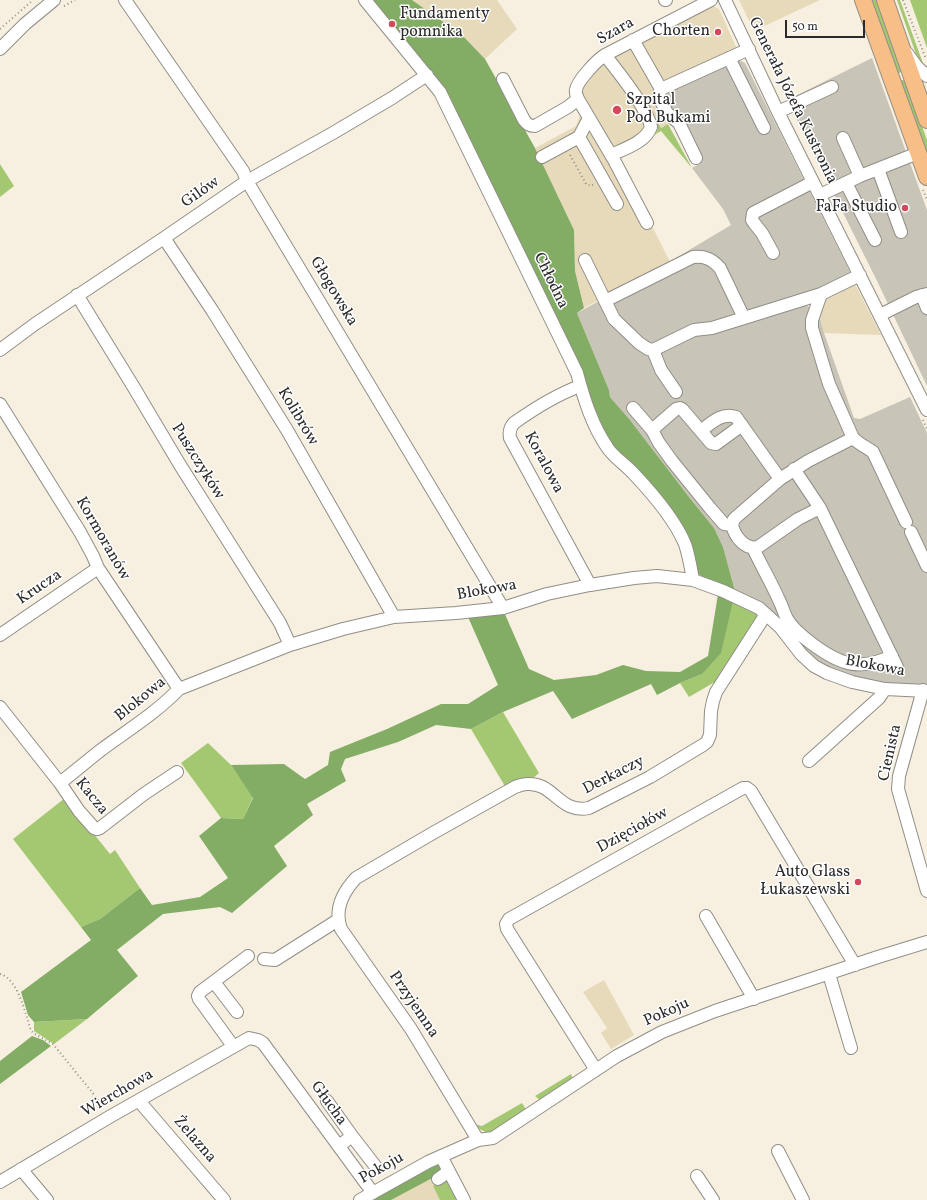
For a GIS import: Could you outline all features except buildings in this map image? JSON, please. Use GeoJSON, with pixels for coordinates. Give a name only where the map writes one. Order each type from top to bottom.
{"type":"FeatureCollection","features":[{"type":"Feature","properties":{"kind":"main road"},"geometry":{"type":"LineString","coordinates":[[863,0],[927,177]]}},
{"type":"Feature","properties":{"kind":"main road"},"geometry":{"type":"LineString","coordinates":[[885,0],[927,120]]}},
{"type":"Feature","properties":{"kind":"street","name":"Głogowska"},"geometry":{"type":"LineString","coordinates":[[125,0],[243,171],[503,608]]}},
{"type":"Feature","properties":{"kind":"street","name":"Chłodna"},"geometry":{"type":"LineString","coordinates":[[365,0],[428,75],[440,92],[577,373],[588,412],[607,448],[655,497],[679,532],[691,565],[692,580]]}},
{"type":"Feature","properties":{"kind":"street","name":"Szara"},"geometry":{"type":"LineString","coordinates":[[578,99],[575,92],[578,84],[605,54],[711,0]]}},
{"type":"Feature","properties":{"kind":"street","name":"Generała Józefa Kustronia"},"geometry":{"type":"LineString","coordinates":[[725,0],[778,112],[927,410]]}},
{"type":"Feature","properties":{"kind":"street"},"geometry":{"type":"LineString","coordinates":[[0,49],[51,1]]}},
{"type":"Feature","properties":{"kind":"street"},"geometry":{"type":"LineString","coordinates":[[633,40],[661,89],[659,94],[664,106],[670,116],[679,123],[696,158]]}},
{"type":"Feature","properties":{"kind":"street"},"geometry":{"type":"LineString","coordinates":[[899,41],[917,67],[927,76]]}},
{"type":"Feature","properties":{"kind":"street"},"geometry":{"type":"LineString","coordinates":[[661,89],[749,49]]}},
{"type":"Feature","properties":{"kind":"street"},"geometry":{"type":"LineString","coordinates":[[601,174],[612,158],[648,134],[651,128],[645,113],[605,54]]}},
{"type":"Feature","properties":{"kind":"street"},"geometry":{"type":"LineString","coordinates":[[729,58],[764,128]]}},
{"type":"Feature","properties":{"kind":"street","name":"Gilów"},"geometry":{"type":"LineString","coordinates":[[0,350],[77,295],[164,238],[247,180],[333,133],[428,75]]}},
{"type":"Feature","properties":{"kind":"street"},"geometry":{"type":"LineString","coordinates":[[503,79],[524,120],[532,126],[535,126],[568,107],[578,99],[647,223]]}},
{"type":"Feature","properties":{"kind":"street"},"geometry":{"type":"LineString","coordinates":[[778,112],[832,87]]}},
{"type":"Feature","properties":{"kind":"street"},"geometry":{"type":"LineString","coordinates":[[542,157],[579,138],[589,118]]}},
{"type":"Feature","properties":{"kind":"street"},"geometry":{"type":"LineString","coordinates":[[579,138],[617,204]]}},
{"type":"Feature","properties":{"kind":"street"},"geometry":{"type":"LineString","coordinates":[[843,138],[860,176]]}},
{"type":"Feature","properties":{"kind":"street"},"geometry":{"type":"LineString","coordinates":[[820,195],[860,176],[918,153]]}},
{"type":"Feature","properties":{"kind":"street"},"geometry":{"type":"LineString","coordinates":[[878,169],[901,232]]}},
{"type":"Feature","properties":{"kind":"street"},"geometry":{"type":"LineString","coordinates":[[773,253],[762,233],[752,220],[753,213],[813,182]]}},
{"type":"Feature","properties":{"kind":"street"},"geometry":{"type":"LineString","coordinates":[[846,182],[875,240]]}},
{"type":"Feature","properties":{"kind":"street","name":"Kolibrów"},"geometry":{"type":"LineString","coordinates":[[164,238],[212,310],[287,430],[394,617]]}},
{"type":"Feature","properties":{"kind":"street"},"geometry":{"type":"LineString","coordinates":[[605,301],[693,257],[700,256],[708,258],[720,268],[744,318]]}},
{"type":"Feature","properties":{"kind":"street"},"geometry":{"type":"LineString","coordinates":[[585,260],[614,319],[639,343],[648,349],[653,350],[694,330],[712,328],[821,294],[860,275]]}},
{"type":"Feature","properties":{"kind":"street"},"geometry":{"type":"LineString","coordinates":[[821,294],[812,320],[812,328],[829,384],[853,438],[858,443],[866,446],[873,452],[908,527],[923,547],[927,566]]}},
{"type":"Feature","properties":{"kind":"street","name":"Puszczyków"},"geometry":{"type":"LineString","coordinates":[[77,295],[180,465],[280,623],[290,645]]}},
{"type":"Feature","properties":{"kind":"street"},"geometry":{"type":"LineString","coordinates":[[880,315],[924,295],[927,308]]}},
{"type":"Feature","properties":{"kind":"street"},"geometry":{"type":"LineString","coordinates":[[653,350],[661,370],[676,392]]}},
{"type":"Feature","properties":{"kind":"street","name":"Koralowa"},"geometry":{"type":"LineString","coordinates":[[580,386],[557,396],[532,410],[514,422],[509,433],[510,438],[590,585]]}},
{"type":"Feature","properties":{"kind":"street","name":"Kormoranów"},"geometry":{"type":"LineString","coordinates":[[0,404],[80,532],[98,568],[179,689]]}},
{"type":"Feature","properties":{"kind":"street"},"geometry":{"type":"LineString","coordinates":[[634,408],[652,430],[659,443],[710,508],[724,524],[732,525]]}},
{"type":"Feature","properties":{"kind":"street"},"geometry":{"type":"LineString","coordinates":[[652,430],[680,408],[711,443],[716,444],[742,425]]}},
{"type":"Feature","properties":{"kind":"street"},"geometry":{"type":"LineString","coordinates":[[701,431],[716,419],[729,415],[736,417],[780,479]]}},
{"type":"Feature","properties":{"kind":"street"},"geometry":{"type":"LineString","coordinates":[[820,508],[798,519],[758,547],[753,548],[745,546],[734,533],[732,525],[734,520],[780,479],[794,469],[853,438]]}},
{"type":"Feature","properties":{"kind":"street"},"geometry":{"type":"LineString","coordinates":[[794,469],[820,508],[897,667]]}},
{"type":"Feature","properties":{"kind":"street"},"geometry":{"type":"LineString","coordinates":[[753,548],[788,620],[806,640],[834,659],[845,663],[878,663],[892,656]]}},
{"type":"Feature","properties":{"kind":"street","name":"Krucza"},"geometry":{"type":"LineString","coordinates":[[0,634],[98,568]]}},
{"type":"Feature","properties":{"kind":"street","name":"Blokowa"},"geometry":{"type":"LineString","coordinates":[[60,783],[101,750],[134,727],[179,689],[290,645],[343,629],[394,617],[503,608],[547,594],[634,578],[657,576],[692,580],[745,601],[759,608],[766,614],[780,627],[801,654],[814,666],[827,673],[852,682],[885,689],[925,690]]}},
{"type":"Feature","properties":{"kind":"street","name":"Derkaczy"},"geometry":{"type":"LineString","coordinates":[[338,920],[339,908],[343,896],[348,887],[356,878],[514,787],[526,784],[542,786],[564,804],[583,810],[590,808],[650,777],[707,742],[710,735],[712,706],[716,692],[766,614]]}},
{"type":"Feature","properties":{"kind":"street"},"geometry":{"type":"LineString","coordinates":[[809,761],[879,698],[885,689]]}},
{"type":"Feature","properties":{"kind":"street","name":"Cienista"},"geometry":{"type":"LineString","coordinates":[[925,690],[899,776],[898,789],[927,891]]}},
{"type":"Feature","properties":{"kind":"street","name":"Kacza"},"geometry":{"type":"LineString","coordinates":[[0,707],[60,783],[79,811],[94,828],[97,829],[176,772]]}},
{"type":"Feature","properties":{"kind":"street","name":"Dzięciołów"},"geometry":{"type":"LineString","coordinates":[[596,1070],[507,929],[506,924],[509,919],[743,788],[747,788],[751,791],[855,965]]}},
{"type":"Feature","properties":{"kind":"street"},"geometry":{"type":"LineString","coordinates":[[706,916],[754,999]]}},
{"type":"Feature","properties":{"kind":"street"},"geometry":{"type":"LineString","coordinates":[[264,959],[275,960],[338,920]]}},
{"type":"Feature","properties":{"kind":"street","name":"Przyjemna"},"geometry":{"type":"LineString","coordinates":[[338,920],[341,928],[411,1029],[478,1140]]}},
{"type":"Feature","properties":{"kind":"street","name":"Pokoju"},"geometry":{"type":"LineString","coordinates":[[360,1200],[428,1162],[478,1140],[493,1138],[617,1056],[662,1032],[715,1011],[927,942]]}},
{"type":"Feature","properties":{"kind":"street"},"geometry":{"type":"LineString","coordinates":[[233,1046],[198,996],[200,992],[248,956]]}},
{"type":"Feature","properties":{"kind":"street"},"geometry":{"type":"LineString","coordinates":[[829,974],[852,1048]]}},
{"type":"Feature","properties":{"kind":"street"},"geometry":{"type":"LineString","coordinates":[[214,982],[237,1012]]}},
{"type":"Feature","properties":{"kind":"street","name":"Wierchowa"},"geometry":{"type":"LineString","coordinates":[[0,1182],[233,1046],[249,1038],[254,1038]]}},
{"type":"Feature","properties":{"kind":"street","name":"Głucha"},"geometry":{"type":"LineString","coordinates":[[254,1038],[263,1043],[373,1193]]}},
{"type":"Feature","properties":{"kind":"street","name":"Żelazna"},"geometry":{"type":"LineString","coordinates":[[139,1101],[224,1200]]}},
{"type":"Feature","properties":{"kind":"street"},"geometry":{"type":"LineString","coordinates":[[327,1101],[376,1167]]}},
{"type":"Feature","properties":{"kind":"street"},"geometry":{"type":"LineString","coordinates":[[339,1146],[352,1136]]}},
{"type":"Feature","properties":{"kind":"street"},"geometry":{"type":"LineString","coordinates":[[778,1151],[803,1200]]}},
{"type":"Feature","properties":{"kind":"street"},"geometry":{"type":"LineString","coordinates":[[441,1156],[464,1200]]}},
{"type":"Feature","properties":{"kind":"street"},"geometry":{"type":"LineString","coordinates":[[21,1169],[47,1200]]}},
{"type":"Feature","properties":{"kind":"street"},"geometry":{"type":"LineString","coordinates":[[438,1179],[449,1171]]}},
{"type":"Feature","properties":{"kind":"street"},"geometry":{"type":"LineString","coordinates":[[697,1176],[713,1200]]}},
{"type":"Feature","properties":{"kind":"path"},"geometry":{"type":"LineString","coordinates":[[0,29],[33,0]]}},
{"type":"Feature","properties":{"kind":"path"},"geometry":{"type":"LineString","coordinates":[[903,0],[927,60]]}},
{"type":"Feature","properties":{"kind":"path"},"geometry":{"type":"LineString","coordinates":[[565,145],[586,184],[591,186],[601,174]]}},
{"type":"Feature","properties":{"kind":"path"},"geometry":{"type":"LineString","coordinates":[[0,974],[6,976],[18,992],[33,1033],[53,1044],[112,1116]]}},
{"type":"Feature","properties":{"kind":"shaded area"},"geometry":{"type":"Polygon","coordinates":[[[412,0],[497,0],[517,29],[485,59],[462,35],[412,0]]]}},
{"type":"Feature","properties":{"kind":"shaded area"},"geometry":{"type":"Polygon","coordinates":[[[739,0],[820,0],[754,31],[739,0]]]}},
{"type":"Feature","properties":{"kind":"shaded area"},"geometry":{"type":"Polygon","coordinates":[[[713,6],[719,9],[737,49],[662,83],[667,119],[665,120],[668,124],[660,128],[654,126],[658,129],[656,134],[617,156],[581,97],[580,89],[601,64],[713,6]]]}},
{"type":"Feature","properties":{"kind":"shaded area"},"geometry":{"type":"Polygon","coordinates":[[[872,58],[927,210],[927,386],[878,283],[787,100],[872,58]]]}},
{"type":"Feature","properties":{"kind":"shaded area"},"geometry":{"type":"Polygon","coordinates":[[[739,60],[745,63],[851,274],[802,304],[820,311],[819,315],[824,333],[854,418],[860,419],[910,397],[927,433],[927,688],[906,687],[851,677],[817,662],[735,591],[723,547],[714,528],[630,420],[610,397],[609,390],[577,313],[654,271],[731,225],[723,209],[692,168],[701,163],[677,114],[674,113],[665,96],[665,93],[739,60]]]}},
{"type":"Feature","properties":{"kind":"shaded area"},"geometry":{"type":"Polygon","coordinates":[[[581,112],[652,226],[670,262],[584,308],[575,271],[574,230],[535,148],[576,126],[581,112]]]}},
{"type":"Feature","properties":{"kind":"shaded area"},"geometry":{"type":"Polygon","coordinates":[[[855,284],[881,335],[824,333],[819,315],[826,299],[855,284]]]}},
{"type":"Feature","properties":{"kind":"shaded area"},"geometry":{"type":"Polygon","coordinates":[[[604,980],[634,1035],[611,1049],[601,1033],[607,1028],[583,992],[604,980]]]}},
{"type":"Feature","properties":{"kind":"shaded area"},"geometry":{"type":"Polygon","coordinates":[[[437,1167],[455,1200],[374,1200],[437,1167]]]}},
{"type":"Feature","properties":{"kind":"green space"},"geometry":{"type":"Polygon","coordinates":[[[371,0],[412,0],[462,35],[485,59],[535,148],[574,230],[575,271],[584,308],[577,313],[609,390],[610,397],[630,420],[714,528],[723,547],[735,591],[697,573],[688,543],[610,446],[458,122],[371,0]]]}},
{"type":"Feature","properties":{"kind":"green space"},"geometry":{"type":"Polygon","coordinates":[[[871,0],[877,0],[902,71],[898,74],[871,0]]]}},
{"type":"Feature","properties":{"kind":"green space"},"geometry":{"type":"Polygon","coordinates":[[[897,0],[900,0],[924,66],[917,57],[897,0]]]}},
{"type":"Feature","properties":{"kind":"green space"},"geometry":{"type":"Polygon","coordinates":[[[910,0],[927,0],[927,48],[910,0]]]}},
{"type":"Feature","properties":{"kind":"green space"},"geometry":{"type":"Polygon","coordinates":[[[905,79],[927,140],[927,157],[900,81],[905,79]]]}},
{"type":"Feature","properties":{"kind":"green space"},"geometry":{"type":"Polygon","coordinates":[[[658,123],[661,128],[668,124],[692,168],[661,131],[656,134],[658,129],[654,125],[658,123]]]}},
{"type":"Feature","properties":{"kind":"green space"},"geometry":{"type":"Polygon","coordinates":[[[0,164],[14,186],[0,197],[0,164]]]}},
{"type":"Feature","properties":{"kind":"green space"},"geometry":{"type":"Polygon","coordinates":[[[718,594],[733,601],[721,653],[702,674],[657,695],[651,684],[572,719],[553,691],[503,712],[471,729],[436,725],[398,742],[345,759],[341,769],[346,781],[307,804],[313,815],[274,846],[287,866],[232,913],[220,907],[163,914],[117,950],[138,976],[87,1019],[34,1022],[28,1015],[21,992],[91,940],[81,927],[100,919],[140,888],[152,905],[200,897],[228,878],[199,836],[221,818],[243,819],[253,798],[231,765],[284,764],[305,779],[328,765],[330,752],[387,729],[441,704],[468,704],[498,685],[468,617],[504,612],[529,669],[554,680],[596,675],[623,665],[646,671],[680,672],[708,656],[718,594]]]}},
{"type":"Feature","properties":{"kind":"green space"},"geometry":{"type":"Polygon","coordinates":[[[733,601],[756,613],[757,617],[720,679],[689,697],[680,683],[702,674],[733,601]]]}},
{"type":"Feature","properties":{"kind":"green space"},"geometry":{"type":"Polygon","coordinates":[[[503,712],[539,773],[531,780],[506,788],[471,729],[503,712]]]}},
{"type":"Feature","properties":{"kind":"green space"},"geometry":{"type":"Polygon","coordinates":[[[208,743],[231,765],[253,797],[243,819],[221,818],[181,763],[208,743]]]}},
{"type":"Feature","properties":{"kind":"green space"},"geometry":{"type":"Polygon","coordinates":[[[65,798],[110,854],[115,850],[140,888],[100,919],[81,927],[13,839],[65,798]]]}},
{"type":"Feature","properties":{"kind":"green space"},"geometry":{"type":"Polygon","coordinates":[[[87,1019],[54,1044],[34,1031],[34,1022],[87,1019]]]}},
{"type":"Feature","properties":{"kind":"green space"},"geometry":{"type":"Polygon","coordinates":[[[32,1036],[43,1040],[51,1046],[0,1084],[0,1061],[32,1036]]]}},
{"type":"Feature","properties":{"kind":"green space"},"geometry":{"type":"Polygon","coordinates":[[[571,1074],[573,1079],[541,1101],[535,1096],[571,1074]]]}},
{"type":"Feature","properties":{"kind":"green space"},"geometry":{"type":"Polygon","coordinates":[[[522,1103],[527,1111],[491,1133],[481,1130],[474,1124],[482,1126],[522,1103]]]}},
{"type":"Feature","properties":{"kind":"green space"},"geometry":{"type":"Polygon","coordinates":[[[437,1164],[442,1169],[436,1176],[391,1200],[367,1200],[437,1164]]]}},
{"type":"Feature","properties":{"kind":"green space"},"geometry":{"type":"Polygon","coordinates":[[[446,1178],[460,1200],[440,1200],[433,1186],[446,1178]]]}},
{"type":"Feature","properties":{"kind":"place","name":"Fundamenty pomnika"},"geometry":{"type":"Point","coordinates":[392,24]}},
{"type":"Feature","properties":{"kind":"place","name":"Chorten"},"geometry":{"type":"Point","coordinates":[718,32]}},
{"type":"Feature","properties":{"kind":"place","name":"Szpital Pod Bukami"},"geometry":{"type":"Point","coordinates":[617,110]}},
{"type":"Feature","properties":{"kind":"place","name":"FaFa Studio"},"geometry":{"type":"Point","coordinates":[905,208]}},
{"type":"Feature","properties":{"kind":"place","name":"Auto Glass Łukaszewski"},"geometry":{"type":"Point","coordinates":[858,882]}}]}
